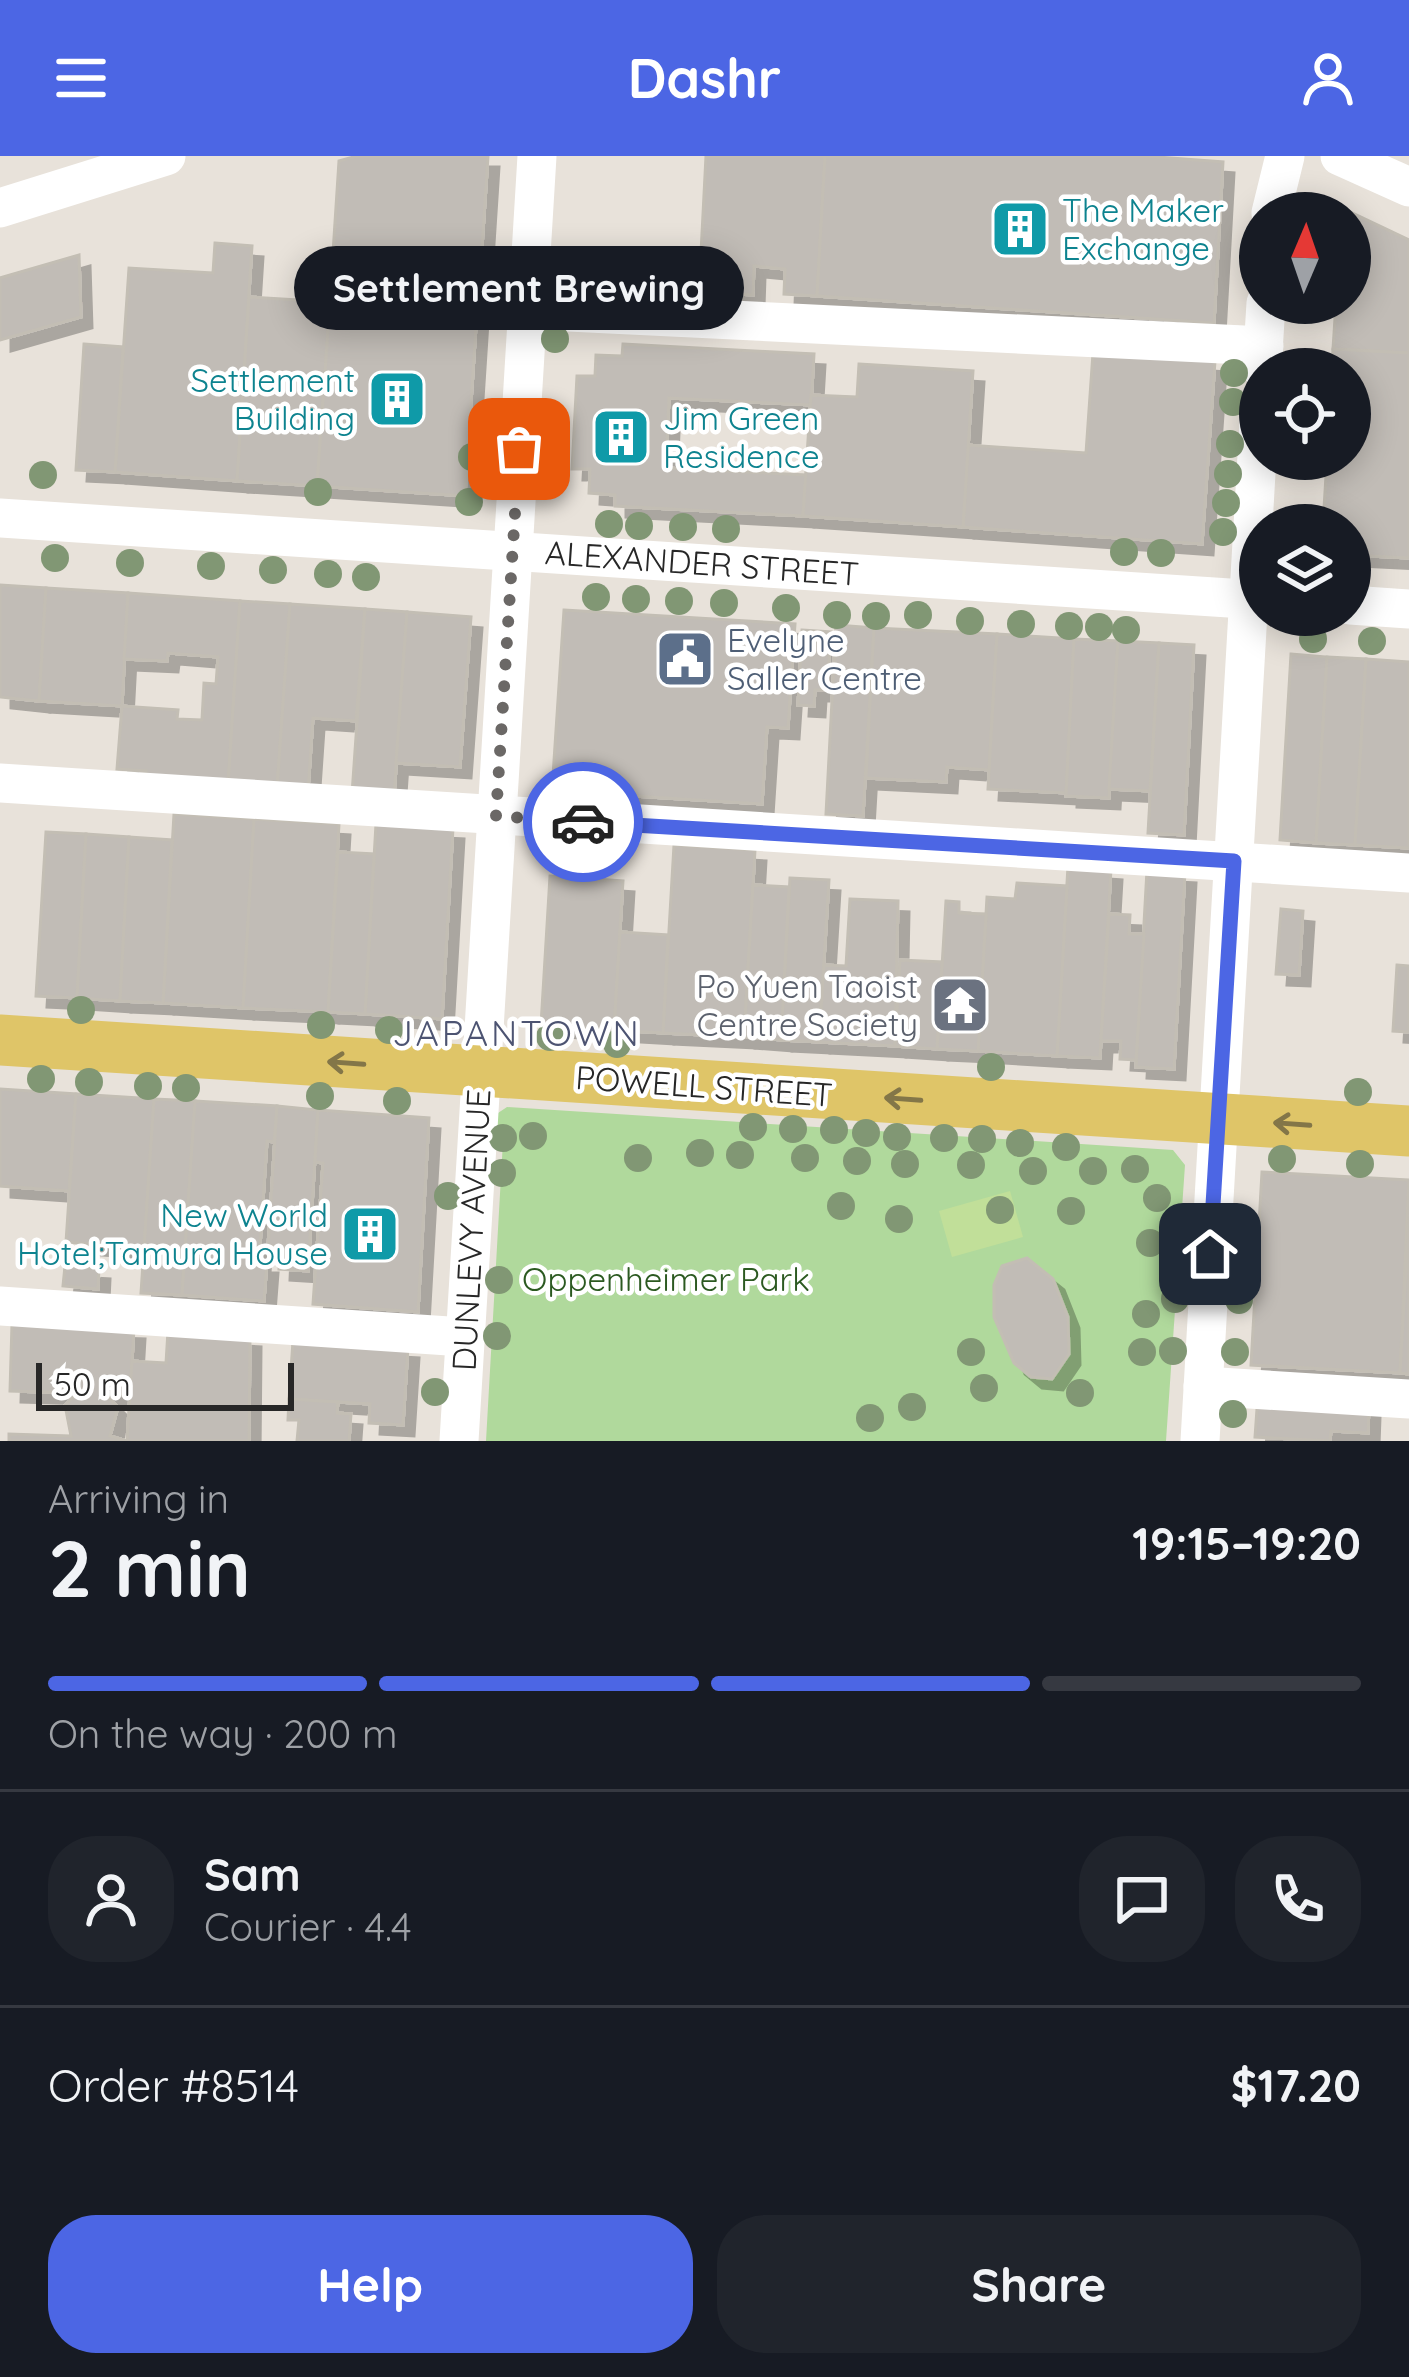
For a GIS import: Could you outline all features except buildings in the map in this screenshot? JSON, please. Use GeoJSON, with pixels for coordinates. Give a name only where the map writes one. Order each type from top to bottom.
{"type":"FeatureCollection","features":[{"type":"Feature","properties":{"kind":"main road","name":"POWELL STREET"},"geometry":{"type":"LineString","coordinates":[[0,1040],[1409,1131]]}},
{"type":"Feature","properties":{"kind":"street"},"geometry":{"type":"LineString","coordinates":[[0,208],[166,156]]}},
{"type":"Feature","properties":{"kind":"street","name":"DUNLEVY AVENUE"},"geometry":{"type":"LineString","coordinates":[[459,1441],[537,156]]}},
{"type":"Feature","properties":{"kind":"street"},"geometry":{"type":"LineString","coordinates":[[1276,192],[1285,156]]}},
{"type":"Feature","properties":{"kind":"street"},"geometry":{"type":"LineString","coordinates":[[1340,156],[1409,188]]}},
{"type":"Feature","properties":{"kind":"street"},"geometry":{"type":"LineString","coordinates":[[527,310],[1239,355]]}},
{"type":"Feature","properties":{"kind":"street","name":"ALEXANDER STREET"},"geometry":{"type":"LineString","coordinates":[[0,518],[1239,598]]}},
{"type":"Feature","properties":{"kind":"street"},"geometry":{"type":"LineString","coordinates":[[1371,606],[1409,609]]}},
{"type":"Feature","properties":{"kind":"street"},"geometry":{"type":"LineString","coordinates":[[1200,1441],[1251,636]]}},
{"type":"Feature","properties":{"kind":"street"},"geometry":{"type":"LineString","coordinates":[[0,783],[1409,873]]}},
{"type":"Feature","properties":{"kind":"street"},"geometry":{"type":"LineString","coordinates":[[0,1306],[464,1337]]}},
{"type":"Feature","properties":{"kind":"street"},"geometry":{"type":"LineString","coordinates":[[1203,1386],[1409,1399]]}},
{"type":"Feature","properties":{"kind":"green space","name":"Oppenheimer Park"},"geometry":{"type":"Polygon","coordinates":[[[507,1107],[1173,1150],[1185,1165],[1166,1441],[486,1441],[503,1141],[496,1132],[498,1113],[507,1107]]]}},
{"type":"Feature","properties":{"kind":"green space"},"geometry":{"type":"Polygon","coordinates":[[[1010,1191],[1023,1237],[952,1257],[939,1211],[1010,1191]]]}},
{"type":"Feature","properties":{"kind":"way so far"},"geometry":{"type":"LineString","coordinates":[[519,449],[496,816],[583,822]]}},
{"type":"Feature","properties":{"kind":"place","name":"The Maker Exchange"},"geometry":{"type":"Point","coordinates":[1020,229]}},
{"type":"Feature","properties":{"kind":"place","name":"Settlement Building"},"geometry":{"type":"Point","coordinates":[397,399]}},
{"type":"Feature","properties":{"kind":"place","name":"Jim Green Residence"},"geometry":{"type":"Point","coordinates":[621,437]}},
{"type":"Feature","properties":{"kind":"place","name":"Settlement Brewing"},"geometry":{"type":"Point","coordinates":[519,449]}},
{"type":"Feature","properties":{"kind":"place","name":"Evelyne Saller Centre"},"geometry":{"type":"Point","coordinates":[685,659]}},
{"type":"Feature","properties":{"kind":"place","name":"Po Yuen Taoist Centre Society"},"geometry":{"type":"Point","coordinates":[960,1005]}},
{"type":"Feature","properties":{"kind":"place","name":"New World Hotel;Tamura House"},"geometry":{"type":"Point","coordinates":[370,1234]}},
{"type":"Feature","properties":{"kind":"district","name":"JAPANTOWN"},"geometry":{"type":"Point","coordinates":[517,1033]}},
{"type":"Feature","properties":{"kind":"route"},"geometry":{"type":"LineString","coordinates":[[583,822],[1234,861],[1210,1254]]}}]}
